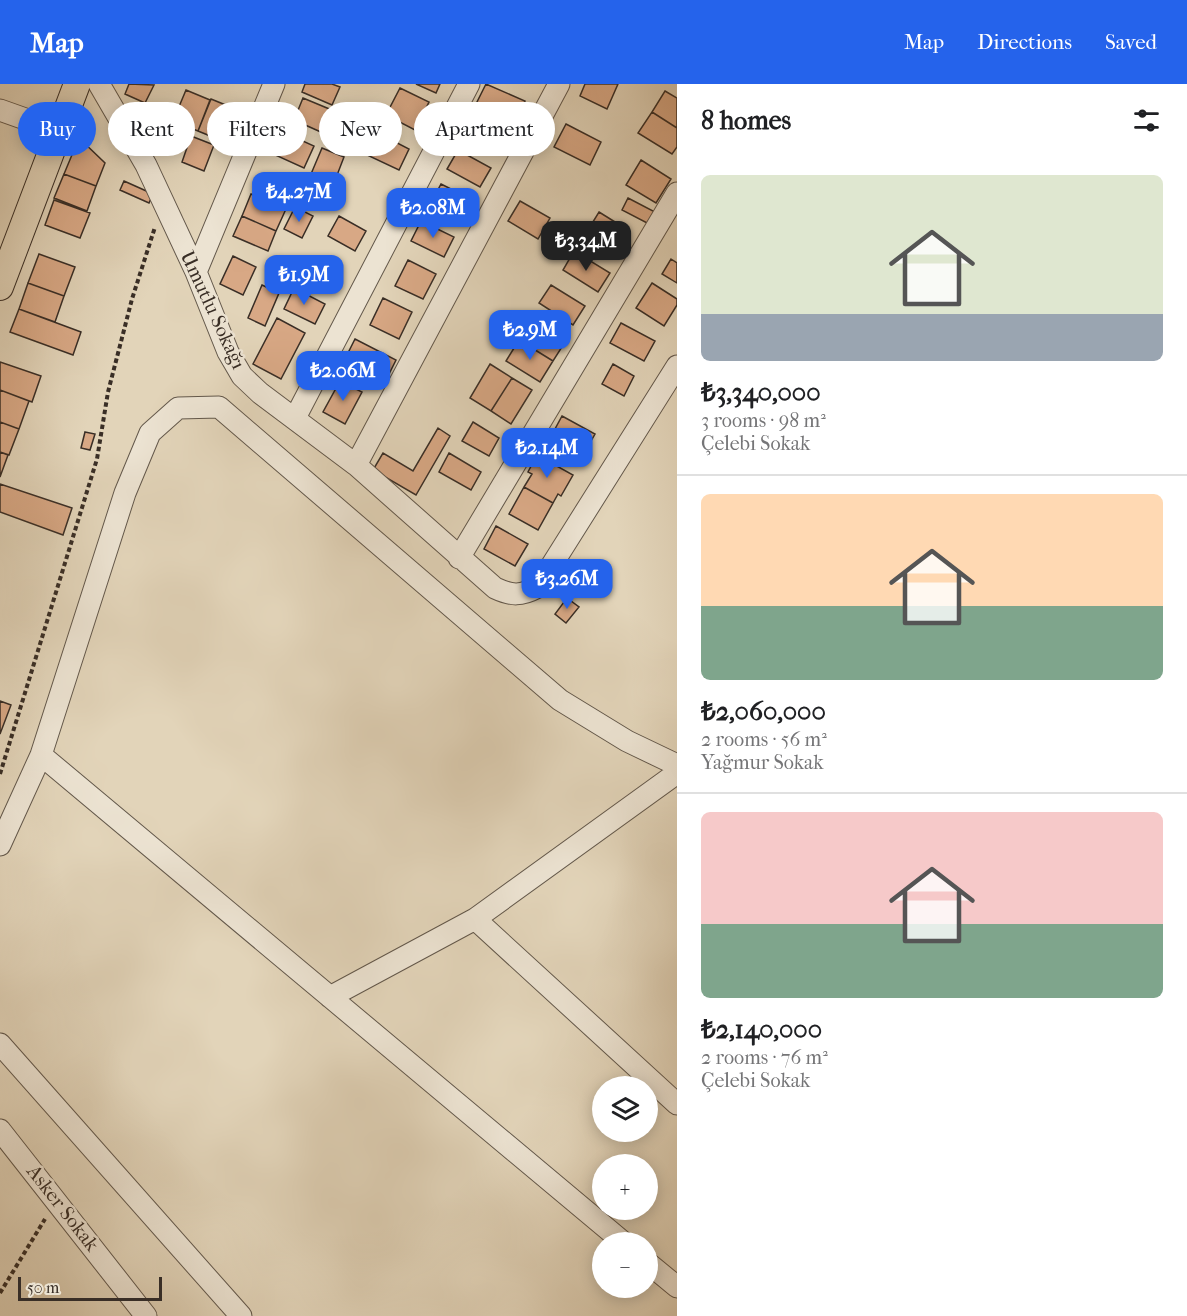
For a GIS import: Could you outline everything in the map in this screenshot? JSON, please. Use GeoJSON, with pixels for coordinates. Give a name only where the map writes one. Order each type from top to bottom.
{"type":"FeatureCollection","features":[{"type":"Feature","properties":{"kind":"main road"},"geometry":{"type":"LineString","coordinates":[[70,102],[77,84]]}},
{"type":"Feature","properties":{"kind":"main road"},"geometry":{"type":"LineString","coordinates":[[0,287],[50,156]]}},
{"type":"Feature","properties":{"kind":"street","name":"Umutlu Sokağı"},"geometry":{"type":"LineString","coordinates":[[99,84],[146,165],[195,272],[228,352],[242,376],[356,465],[495,588],[510,595],[525,594],[538,587],[674,378]]}},
{"type":"Feature","properties":{"kind":"street"},"geometry":{"type":"LineString","coordinates":[[195,272],[274,84]]}},
{"type":"Feature","properties":{"kind":"street"},"geometry":{"type":"LineString","coordinates":[[295,418],[469,84]]}},
{"type":"Feature","properties":{"kind":"street"},"geometry":{"type":"LineString","coordinates":[[356,465],[559,84]]}},
{"type":"Feature","properties":{"kind":"street"},"geometry":{"type":"LineString","coordinates":[[0,110],[18,116]]}},
{"type":"Feature","properties":{"kind":"street"},"geometry":{"type":"LineString","coordinates":[[459,558],[677,193]]}},
{"type":"Feature","properties":{"kind":"street"},"geometry":{"type":"LineString","coordinates":[[0,845],[41,755],[125,493],[150,433],[178,408],[219,407],[560,700],[627,741],[677,765]]}},
{"type":"Feature","properties":{"kind":"street"},"geometry":{"type":"LineString","coordinates":[[41,755],[611,1232]]}},
{"type":"Feature","properties":{"kind":"street"},"geometry":{"type":"LineString","coordinates":[[330,997],[475,919],[677,773]]}},
{"type":"Feature","properties":{"kind":"street"},"geometry":{"type":"LineString","coordinates":[[475,919],[677,1104]]}},
{"type":"Feature","properties":{"kind":"street"},"geometry":{"type":"LineString","coordinates":[[0,1044],[241,1316]]}},
{"type":"Feature","properties":{"kind":"street","name":"Asker Sokak"},"geometry":{"type":"LineString","coordinates":[[0,1130],[146,1316]]}},
{"type":"Feature","properties":{"kind":"street"},"geometry":{"type":"LineString","coordinates":[[658,1271],[677,1287]]}},
{"type":"Feature","properties":{"kind":"path"},"geometry":{"type":"LineString","coordinates":[[0,774],[97,459],[108,392],[150,237],[164,206]]}},
{"type":"Feature","properties":{"kind":"path"},"geometry":{"type":"LineString","coordinates":[[0,1293],[56,1200]]}},
{"type":"Feature","properties":{"kind":"building"},"geometry":{"type":"Polygon","coordinates":[[[129,84],[154,85],[146,102],[125,94],[129,84]]]}},
{"type":"Feature","properties":{"kind":"building"},"geometry":{"type":"Polygon","coordinates":[[[305,84],[332,84],[340,87],[333,102],[325,102],[302,92],[305,84]]]}},
{"type":"Feature","properties":{"kind":"building"},"geometry":{"type":"Polygon","coordinates":[[[416,84],[440,84],[436,93],[416,84]]]}},
{"type":"Feature","properties":{"kind":"building"},"geometry":{"type":"Polygon","coordinates":[[[486,84],[525,101],[524,102],[477,102],[486,84]]]}},
{"type":"Feature","properties":{"kind":"building"},"geometry":{"type":"Polygon","coordinates":[[[585,84],[618,84],[607,109],[580,96],[585,84]]]}},
{"type":"Feature","properties":{"kind":"building"},"geometry":{"type":"Polygon","coordinates":[[[400,88],[429,102],[414,102],[414,129],[402,123],[402,102],[393,102],[400,88]]]}},
{"type":"Feature","properties":{"kind":"building"},"geometry":{"type":"Polygon","coordinates":[[[186,90],[210,100],[207,102],[198,131],[195,130],[195,102],[181,102],[186,90]]]}},
{"type":"Feature","properties":{"kind":"building"},"geometry":{"type":"Polygon","coordinates":[[[665,91],[677,98],[677,128],[652,112],[665,91]]]}},
{"type":"Feature","properties":{"kind":"building"},"geometry":{"type":"Polygon","coordinates":[[[303,98],[319,105],[319,131],[307,126],[307,102],[301,102],[303,98]]]}},
{"type":"Feature","properties":{"kind":"building"},"geometry":{"type":"Polygon","coordinates":[[[207,109],[207,135],[198,131],[207,109]]]}},
{"type":"Feature","properties":{"kind":"building"},"geometry":{"type":"Polygon","coordinates":[[[652,112],[677,128],[677,147],[672,154],[638,133],[652,112]]]}},
{"type":"Feature","properties":{"kind":"building"},"geometry":{"type":"Polygon","coordinates":[[[566,124],[601,142],[590,165],[555,148],[566,124]]]}},
{"type":"Feature","properties":{"kind":"building"},"geometry":{"type":"Polygon","coordinates":[[[195,138],[207,142],[207,156],[210,156],[204,171],[182,162],[184,156],[195,156],[195,138]]]}},
{"type":"Feature","properties":{"kind":"building"},"geometry":{"type":"Polygon","coordinates":[[[307,143],[314,146],[304,168],[277,156],[307,156],[307,143]]]}},
{"type":"Feature","properties":{"kind":"building"},"geometry":{"type":"Polygon","coordinates":[[[402,145],[409,149],[399,170],[369,156],[402,156],[402,145]]]}},
{"type":"Feature","properties":{"kind":"building"},"geometry":{"type":"Polygon","coordinates":[[[96,154],[105,163],[96,186],[64,174],[72,156],[96,154]]]}},
{"type":"Feature","properties":{"kind":"building"},"geometry":{"type":"Polygon","coordinates":[[[319,155],[344,157],[334,183],[311,174],[319,155]]]}},
{"type":"Feature","properties":{"kind":"building"},"geometry":{"type":"Polygon","coordinates":[[[455,156],[469,156],[491,168],[480,187],[447,169],[455,156]]]}},
{"type":"Feature","properties":{"kind":"building"},"geometry":{"type":"Polygon","coordinates":[[[641,160],[671,179],[656,203],[626,185],[641,160]]]}},
{"type":"Feature","properties":{"kind":"building"},"geometry":{"type":"Polygon","coordinates":[[[64,174],[96,186],[87,211],[54,198],[64,174]]]}},
{"type":"Feature","properties":{"kind":"building"},"geometry":{"type":"Polygon","coordinates":[[[124,181],[153,194],[149,203],[120,190],[124,181]]]}},
{"type":"Feature","properties":{"kind":"building"},"geometry":{"type":"Polygon","coordinates":[[[441,184],[473,200],[463,221],[430,205],[441,184]]]}},
{"type":"Feature","properties":{"kind":"building"},"geometry":{"type":"Polygon","coordinates":[[[251,194],[286,209],[276,231],[242,216],[251,194]]]}},
{"type":"Feature","properties":{"kind":"building"},"geometry":{"type":"Polygon","coordinates":[[[628,198],[655,212],[649,224],[622,210],[628,198]]]}},
{"type":"Feature","properties":{"kind":"building"},"geometry":{"type":"Polygon","coordinates":[[[54,200],[90,213],[80,238],[45,225],[54,200]]]}},
{"type":"Feature","properties":{"kind":"building"},"geometry":{"type":"Polygon","coordinates":[[[520,201],[550,218],[538,239],[508,221],[520,201]]]}},
{"type":"Feature","properties":{"kind":"building"},"geometry":{"type":"Polygon","coordinates":[[[295,207],[313,216],[302,238],[284,229],[295,207]]]}},
{"type":"Feature","properties":{"kind":"building"},"geometry":{"type":"Polygon","coordinates":[[[599,212],[628,230],[612,256],[583,238],[599,212]]]}},
{"type":"Feature","properties":{"kind":"building"},"geometry":{"type":"Polygon","coordinates":[[[242,216],[276,231],[268,251],[233,236],[242,216]]]}},
{"type":"Feature","properties":{"kind":"building"},"geometry":{"type":"Polygon","coordinates":[[[339,216],[366,231],[355,251],[328,236],[339,216]]]}},
{"type":"Feature","properties":{"kind":"building"},"geometry":{"type":"Polygon","coordinates":[[[421,221],[454,237],[444,257],[411,241],[421,221]]]}},
{"type":"Feature","properties":{"kind":"building"},"geometry":{"type":"Polygon","coordinates":[[[574,251],[610,273],[598,292],[563,270],[574,251]]]}},
{"type":"Feature","properties":{"kind":"building"},"geometry":{"type":"Polygon","coordinates":[[[39,254],[75,267],[64,296],[28,283],[39,254]]]}},
{"type":"Feature","properties":{"kind":"building"},"geometry":{"type":"Polygon","coordinates":[[[233,256],[256,267],[243,295],[220,284],[233,256]]]}},
{"type":"Feature","properties":{"kind":"building"},"geometry":{"type":"Polygon","coordinates":[[[314,256],[341,271],[329,292],[302,276],[314,256]]]}},
{"type":"Feature","properties":{"kind":"building"},"geometry":{"type":"Polygon","coordinates":[[[671,259],[677,263],[677,283],[662,274],[671,259]]]}},
{"type":"Feature","properties":{"kind":"building"},"geometry":{"type":"Polygon","coordinates":[[[408,260],[436,274],[423,299],[395,286],[408,260]]]}},
{"type":"Feature","properties":{"kind":"building"},"geometry":{"type":"Polygon","coordinates":[[[28,283],[64,296],[55,322],[19,309],[28,283]]]}},
{"type":"Feature","properties":{"kind":"building"},"geometry":{"type":"Polygon","coordinates":[[[652,283],[677,299],[677,305],[664,326],[636,308],[652,283]]]}},
{"type":"Feature","properties":{"kind":"building"},"geometry":{"type":"Polygon","coordinates":[[[262,285],[279,293],[265,326],[248,318],[262,285]]]}},
{"type":"Feature","properties":{"kind":"building"},"geometry":{"type":"Polygon","coordinates":[[[551,285],[585,306],[573,325],[539,303],[551,285]]]}},
{"type":"Feature","properties":{"kind":"building"},"geometry":{"type":"Polygon","coordinates":[[[294,288],[325,304],[315,324],[284,309],[294,288]]]}},
{"type":"Feature","properties":{"kind":"building"},"geometry":{"type":"Polygon","coordinates":[[[383,298],[412,312],[399,339],[370,325],[383,298]]]}},
{"type":"Feature","properties":{"kind":"building"},"geometry":{"type":"Polygon","coordinates":[[[19,309],[81,332],[73,355],[10,332],[19,309]]]}},
{"type":"Feature","properties":{"kind":"building"},"geometry":{"type":"Polygon","coordinates":[[[533,317],[567,339],[553,361],[519,340],[533,317]]]}},
{"type":"Feature","properties":{"kind":"building"},"geometry":{"type":"Polygon","coordinates":[[[277,318],[305,333],[281,379],[253,364],[277,318]]]}},
{"type":"Feature","properties":{"kind":"building"},"geometry":{"type":"Polygon","coordinates":[[[621,323],[655,341],[644,361],[610,343],[621,323]]]}},
{"type":"Feature","properties":{"kind":"building"},"geometry":{"type":"Polygon","coordinates":[[[355,339],[396,360],[382,388],[341,367],[355,339]]]}},
{"type":"Feature","properties":{"kind":"building"},"geometry":{"type":"Polygon","coordinates":[[[519,340],[553,361],[540,382],[506,361],[519,340]]]}},
{"type":"Feature","properties":{"kind":"building"},"geometry":{"type":"Polygon","coordinates":[[[0,362],[41,376],[32,402],[0,390],[0,362]]]}},
{"type":"Feature","properties":{"kind":"building"},"geometry":{"type":"Polygon","coordinates":[[[490,364],[512,378],[491,411],[470,398],[490,364]]]}},
{"type":"Feature","properties":{"kind":"building"},"geometry":{"type":"Polygon","coordinates":[[[613,364],[634,376],[624,396],[602,384],[613,364]]]}},
{"type":"Feature","properties":{"kind":"building"},"geometry":{"type":"Polygon","coordinates":[[[512,378],[532,390],[511,424],[491,411],[512,378]]]}},
{"type":"Feature","properties":{"kind":"building"},"geometry":{"type":"Polygon","coordinates":[[[340,381],[362,392],[345,424],[323,412],[340,381]]]}},
{"type":"Feature","properties":{"kind":"building"},"geometry":{"type":"Polygon","coordinates":[[[0,390],[29,401],[19,429],[0,422],[0,390]]]}},
{"type":"Feature","properties":{"kind":"building"},"geometry":{"type":"Polygon","coordinates":[[[562,416],[595,434],[580,460],[548,442],[562,416]]]}},
{"type":"Feature","properties":{"kind":"building"},"geometry":{"type":"Polygon","coordinates":[[[0,422],[19,429],[9,455],[0,452],[0,422]]]}},
{"type":"Feature","properties":{"kind":"building"},"geometry":{"type":"Polygon","coordinates":[[[473,422],[499,438],[489,456],[462,441],[473,422]]]}},
{"type":"Feature","properties":{"kind":"building"},"geometry":{"type":"Polygon","coordinates":[[[438,428],[450,436],[416,495],[373,470],[383,453],[413,471],[438,428]]]}},
{"type":"Feature","properties":{"kind":"building"},"geometry":{"type":"Polygon","coordinates":[[[85,432],[95,434],[90,450],[81,448],[85,432]]]}},
{"type":"Feature","properties":{"kind":"building"},"geometry":{"type":"Polygon","coordinates":[[[0,452],[8,455],[0,477],[0,452]]]}},
{"type":"Feature","properties":{"kind":"building"},"geometry":{"type":"Polygon","coordinates":[[[449,453],[481,472],[471,490],[439,472],[449,453]]]}},
{"type":"Feature","properties":{"kind":"building"},"geometry":{"type":"Polygon","coordinates":[[[537,455],[573,475],[561,496],[558,494],[553,503],[524,487],[532,474],[528,472],[537,455]]]}},
{"type":"Feature","properties":{"kind":"building"},"geometry":{"type":"Polygon","coordinates":[[[0,484],[72,508],[63,535],[0,512],[0,484]]]}},
{"type":"Feature","properties":{"kind":"building"},"geometry":{"type":"Polygon","coordinates":[[[524,487],[553,503],[538,530],[509,514],[524,487]]]}},
{"type":"Feature","properties":{"kind":"building"},"geometry":{"type":"Polygon","coordinates":[[[496,526],[528,544],[515,566],[484,549],[496,526]]]}},
{"type":"Feature","properties":{"kind":"building"},"geometry":{"type":"Polygon","coordinates":[[[567,598],[579,607],[566,623],[555,614],[567,598]]]}},
{"type":"Feature","properties":{"kind":"building"},"geometry":{"type":"Polygon","coordinates":[[[0,701],[11,705],[0,734],[0,701]]]}}]}
